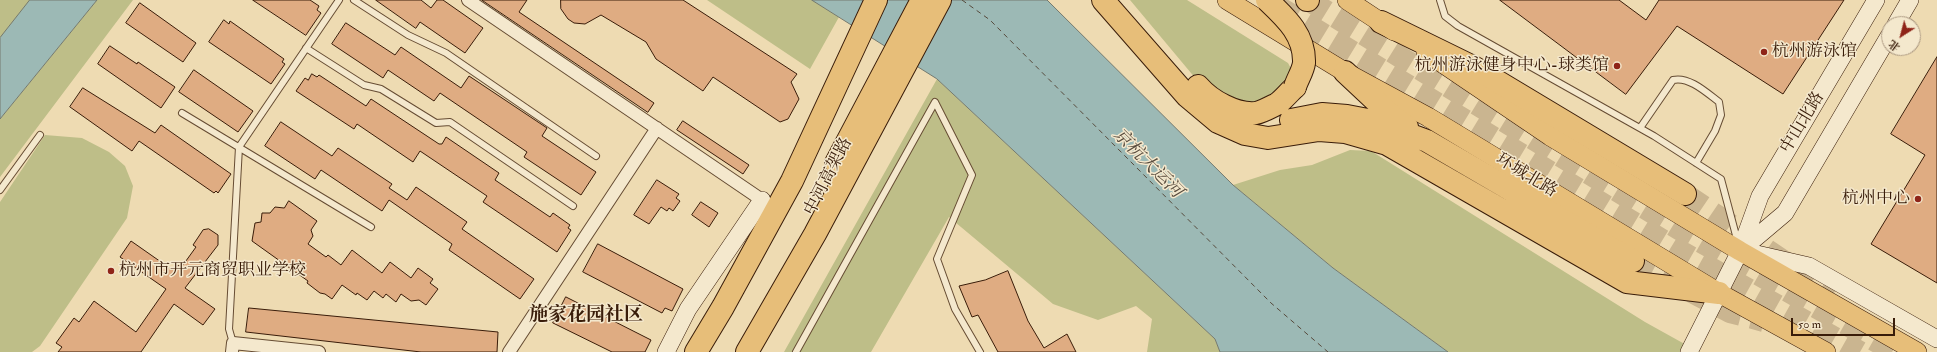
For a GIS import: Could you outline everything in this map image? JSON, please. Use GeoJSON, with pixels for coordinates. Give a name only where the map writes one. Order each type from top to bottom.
{"type":"FeatureCollection","features":[{"type":"Feature","properties":{"kind":"highway","name":"中河高架路"},"geometry":{"type":"LineString","coordinates":[[696,352],[723,307],[792,181],[876,0]]}},
{"type":"Feature","properties":{"kind":"highway","name":"中河高架路"},"geometry":{"type":"LineString","coordinates":[[730,352],[790,253],[922,0]]}},
{"type":"Feature","properties":{"kind":"highway"},"geometry":{"type":"LineString","coordinates":[[747,352],[815,234],[940,0]]}},
{"type":"Feature","properties":{"kind":"highway"},"geometry":{"type":"LineString","coordinates":[[1102,0],[1188,96],[1218,122],[1245,134],[1268,138],[1319,130],[1345,132],[1387,144],[1626,282],[1719,293]]}},
{"type":"Feature","properties":{"kind":"highway"},"geometry":{"type":"LineString","coordinates":[[1123,0],[1204,93],[1221,104],[1239,111],[1257,113],[1278,104],[1294,87],[1304,65],[1301,43],[1290,21],[1267,0]]}},
{"type":"Feature","properties":{"kind":"highway"},"geometry":{"type":"LineString","coordinates":[[1381,22],[1476,68],[1685,194]]}},
{"type":"Feature","properties":{"kind":"highway"},"geometry":{"type":"LineString","coordinates":[[1345,72],[1393,117],[1427,141],[1633,261]]}},
{"type":"Feature","properties":{"kind":"highway"},"geometry":{"type":"LineString","coordinates":[[1218,122],[1254,127],[1322,114],[1347,116],[1373,121],[1427,141]]}},
{"type":"Feature","properties":{"kind":"main road","name":"环城北路"},"geometry":{"type":"LineString","coordinates":[[1227,0],[1345,72],[1428,117],[1719,293],[1826,352]]}},
{"type":"Feature","properties":{"kind":"main road"},"geometry":{"type":"LineString","coordinates":[[1347,0],[1550,136],[1740,251],[1917,352]]}},
{"type":"Feature","properties":{"kind":"main road","name":"中山北路"},"geometry":{"type":"LineString","coordinates":[[1688,352],[1740,251],[1760,196],[1876,0]]}},
{"type":"Feature","properties":{"kind":"main road"},"geometry":{"type":"LineString","coordinates":[[1901,16],[1910,0]]}},
{"type":"Feature","properties":{"kind":"main road","name":"中山北路"},"geometry":{"type":"LineString","coordinates":[[1740,251],[1785,213],[1881,50]]}},
{"type":"Feature","properties":{"kind":"main road"},"geometry":{"type":"LineString","coordinates":[[666,352],[688,309],[762,200]]}},
{"type":"Feature","properties":{"kind":"main road"},"geometry":{"type":"LineString","coordinates":[[1740,251],[1809,266],[1937,339]]}},
{"type":"Feature","properties":{"kind":"street"},"geometry":{"type":"LineString","coordinates":[[468,0],[762,200]]}},
{"type":"Feature","properties":{"kind":"street"},"geometry":{"type":"LineString","coordinates":[[509,352],[656,128]]}},
{"type":"Feature","properties":{"kind":"street"},"geometry":{"type":"LineString","coordinates":[[233,348],[319,352]]}},
{"type":"Feature","properties":{"kind":"lane"},"geometry":{"type":"LineString","coordinates":[[233,348],[230,329],[239,147],[338,0]]}},
{"type":"Feature","properties":{"kind":"lane"},"geometry":{"type":"LineString","coordinates":[[354,0],[408,35],[446,53],[596,156]]}},
{"type":"Feature","properties":{"kind":"lane"},"geometry":{"type":"LineString","coordinates":[[1440,0],[1445,16],[1458,26],[1640,128],[1721,179],[1740,251]]}},
{"type":"Feature","properties":{"kind":"lane"},"geometry":{"type":"LineString","coordinates":[[306,48],[364,85],[381,89],[436,123],[450,122],[574,206]]}},
{"type":"Feature","properties":{"kind":"lane"},"geometry":{"type":"LineString","coordinates":[[1640,128],[1673,80],[1680,78],[1702,89],[1719,102],[1721,115],[1715,131],[1696,163]]}},
{"type":"Feature","properties":{"kind":"lane"},"geometry":{"type":"LineString","coordinates":[[796,352],[935,102],[972,175],[937,259],[955,309],[980,352]]}},
{"type":"Feature","properties":{"kind":"lane"},"geometry":{"type":"LineString","coordinates":[[182,113],[371,227]]}},
{"type":"Feature","properties":{"kind":"lane"},"geometry":{"type":"LineString","coordinates":[[0,190],[40,135]]}},
{"type":"Feature","properties":{"kind":"green space"},"geometry":{"type":"Polygon","coordinates":[[[0,0],[35,0],[0,45],[0,0]]]}},
{"type":"Feature","properties":{"kind":"green space"},"geometry":{"type":"Polygon","coordinates":[[[97,0],[133,0],[0,177],[0,119],[97,0]]]}},
{"type":"Feature","properties":{"kind":"green space"},"geometry":{"type":"Polygon","coordinates":[[[707,0],[813,0],[839,17],[810,69],[707,0]]]}},
{"type":"Feature","properties":{"kind":"green space"},"geometry":{"type":"Polygon","coordinates":[[[1130,0],[1187,0],[1288,63],[1295,76],[1252,110],[1196,79],[1130,0]]]}},
{"type":"Feature","properties":{"kind":"green space"},"geometry":{"type":"Polygon","coordinates":[[[937,79],[1215,339],[1220,352],[1147,352],[1152,319],[1136,306],[1098,320],[1053,304],[949,217],[871,352],[784,352],[937,79]]]}},
{"type":"Feature","properties":{"kind":"green space"},"geometry":{"type":"Polygon","coordinates":[[[45,135],[82,138],[109,152],[125,166],[133,186],[127,218],[40,346],[32,352],[0,352],[0,202],[45,135]]]}},
{"type":"Feature","properties":{"kind":"green space"},"geometry":{"type":"Polygon","coordinates":[[[1350,150],[1371,151],[1645,322],[1699,352],[1448,352],[1333,268],[1233,185],[1280,170],[1312,165],[1350,150]]]}},
{"type":"Feature","properties":{"kind":"water"},"geometry":{"type":"Polygon","coordinates":[[[30,0],[97,0],[0,119],[0,38],[30,0]]]}},
{"type":"Feature","properties":{"kind":"water","name":"京杭大运河"},"geometry":{"type":"Polygon","coordinates":[[[812,0],[1047,0],[1233,185],[1333,268],[1448,352],[1220,352],[1215,339],[937,79],[812,0]]]}},
{"type":"Feature","properties":{"kind":"building"},"geometry":{"type":"Polygon","coordinates":[[[253,0],[310,0],[319,6],[317,10],[321,13],[306,35],[253,0]]]}},
{"type":"Feature","properties":{"kind":"building"},"geometry":{"type":"Polygon","coordinates":[[[376,0],[421,0],[431,8],[437,0],[443,0],[483,28],[465,53],[420,22],[416,28],[376,0]]]}},
{"type":"Feature","properties":{"kind":"building"},"geometry":{"type":"Polygon","coordinates":[[[482,0],[527,0],[519,12],[654,103],[648,112],[482,0]]]}},
{"type":"Feature","properties":{"kind":"building"},"geometry":{"type":"Polygon","coordinates":[[[561,0],[683,0],[797,74],[791,82],[799,99],[788,119],[780,122],[713,77],[703,91],[656,59],[646,42],[601,15],[585,24],[574,23],[568,19],[561,9],[561,0]]]}},
{"type":"Feature","properties":{"kind":"building"},"geometry":{"type":"Polygon","coordinates":[[[1500,0],[1619,0],[1646,20],[1659,0],[1844,0],[1783,94],[1677,26],[1626,94],[1500,0]]]}},
{"type":"Feature","properties":{"kind":"building"},"geometry":{"type":"Polygon","coordinates":[[[140,3],[196,43],[183,62],[126,23],[140,3]]]}},
{"type":"Feature","properties":{"kind":"building"},"geometry":{"type":"Polygon","coordinates":[[[224,20],[229,24],[230,21],[284,59],[282,62],[285,64],[271,84],[209,42],[224,20]]]}},
{"type":"Feature","properties":{"kind":"building"},"geometry":{"type":"Polygon","coordinates":[[[346,23],[395,55],[401,47],[461,88],[469,76],[547,128],[542,136],[596,172],[581,195],[524,157],[527,152],[440,93],[434,101],[388,70],[383,78],[332,44],[346,23]]]}},
{"type":"Feature","properties":{"kind":"building"},"geometry":{"type":"Polygon","coordinates":[[[110,46],[137,64],[138,62],[175,87],[161,108],[98,64],[110,46]]]}},
{"type":"Feature","properties":{"kind":"building","name":"杭州中心"},"geometry":{"type":"Polygon","coordinates":[[[1937,57],[1937,283],[1871,244],[1925,155],[1891,134],[1937,57]]]}},
{"type":"Feature","properties":{"kind":"building"},"geometry":{"type":"Polygon","coordinates":[[[194,70],[253,111],[238,132],[179,92],[194,70]]]}},
{"type":"Feature","properties":{"kind":"building"},"geometry":{"type":"Polygon","coordinates":[[[312,74],[317,77],[319,75],[366,106],[371,99],[439,144],[442,144],[446,137],[499,173],[495,180],[550,217],[553,213],[570,225],[568,228],[571,230],[557,252],[483,202],[487,196],[420,151],[413,162],[357,124],[354,129],[296,91],[305,78],[308,80],[312,74]]]}},
{"type":"Feature","properties":{"kind":"building"},"geometry":{"type":"Polygon","coordinates":[[[83,88],[155,133],[161,125],[231,174],[218,193],[216,191],[214,193],[139,141],[132,151],[70,107],[83,88]]]}},
{"type":"Feature","properties":{"kind":"building"},"geometry":{"type":"Polygon","coordinates":[[[683,121],[749,165],[743,174],[677,130],[683,121]]]}},
{"type":"Feature","properties":{"kind":"building"},"geometry":{"type":"Polygon","coordinates":[[[281,122],[332,156],[338,148],[392,184],[389,188],[407,200],[416,187],[467,222],[462,229],[534,279],[520,299],[449,250],[452,244],[389,200],[382,211],[321,170],[315,179],[265,146],[281,122]]]}},
{"type":"Feature","properties":{"kind":"building"},"geometry":{"type":"Polygon","coordinates":[[[657,180],[679,194],[676,198],[680,201],[673,211],[669,208],[667,211],[661,207],[649,224],[634,215],[657,180]]]}},
{"type":"Feature","properties":{"kind":"building"},"geometry":{"type":"Polygon","coordinates":[[[289,201],[317,221],[311,230],[313,236],[308,244],[326,257],[328,255],[341,265],[352,250],[382,273],[390,262],[411,278],[418,268],[433,279],[430,283],[438,289],[426,305],[419,300],[411,301],[401,294],[396,302],[386,294],[383,298],[374,291],[367,300],[357,293],[356,295],[342,285],[332,299],[325,294],[320,293],[307,283],[308,281],[252,241],[255,223],[261,222],[262,213],[270,213],[275,207],[284,208],[289,201]]]}},
{"type":"Feature","properties":{"kind":"building"},"geometry":{"type":"Polygon","coordinates":[[[701,202],[718,213],[709,227],[692,215],[701,202]]]}},
{"type":"Feature","properties":{"kind":"building"},"geometry":{"type":"Polygon","coordinates":[[[209,229],[218,235],[218,245],[185,288],[215,309],[203,325],[174,304],[141,352],[58,352],[62,347],[56,343],[74,318],[79,322],[94,301],[136,332],[166,289],[120,257],[131,241],[171,269],[176,266],[183,265],[196,247],[193,245],[203,230],[209,229]]]}},
{"type":"Feature","properties":{"kind":"building"},"geometry":{"type":"Polygon","coordinates":[[[598,244],[683,289],[672,311],[665,308],[662,313],[583,272],[598,244]]]}},
{"type":"Feature","properties":{"kind":"building"},"geometry":{"type":"Polygon","coordinates":[[[1008,271],[1028,321],[1044,348],[1067,334],[1076,352],[998,352],[978,315],[972,317],[959,286],[985,280],[1008,271]]]}},
{"type":"Feature","properties":{"kind":"building"},"geometry":{"type":"Polygon","coordinates":[[[566,297],[651,340],[645,352],[612,352],[553,323],[566,297]]]}},
{"type":"Feature","properties":{"kind":"building"},"geometry":{"type":"Polygon","coordinates":[[[249,308],[498,332],[497,352],[421,352],[246,332],[249,308]]]}},
{"type":"Feature","properties":{"kind":"ferry route"},"geometry":{"type":"LineString","coordinates":[[962,0],[990,20],[1271,303],[1328,352]]}},
{"type":"Feature","properties":{"kind":"tunnel"},"geometry":{"type":"LineString","coordinates":[[1308,0],[1687,234],[1895,352]]}},
{"type":"Feature","properties":{"kind":"tunnel"},"geometry":{"type":"LineString","coordinates":[[1277,6],[1682,252],[1860,352]]}},
{"type":"Feature","properties":{"kind":"tunnel"},"geometry":{"type":"LineString","coordinates":[[1685,194],[1801,273],[1828,299]]}},
{"type":"Feature","properties":{"kind":"tunnel"},"geometry":{"type":"LineString","coordinates":[[1633,261],[1730,312],[1764,321]]}},
{"type":"Feature","properties":{"kind":"place","name":"杭州游泳馆"},"geometry":{"type":"Point","coordinates":[1764,52]}},
{"type":"Feature","properties":{"kind":"place","name":"杭州游泳健身中心-球类馆"},"geometry":{"type":"Point","coordinates":[1617,66]}},
{"type":"Feature","properties":{"kind":"place","name":"杭州中心"},"geometry":{"type":"Point","coordinates":[1918,199]}},
{"type":"Feature","properties":{"kind":"place","name":"杭州市开元商贸职业学校"},"geometry":{"type":"Point","coordinates":[111,271]}},
{"type":"Feature","properties":{"kind":"district","name":"施家花园社区"},"geometry":{"type":"Point","coordinates":[586,316]}}]}
